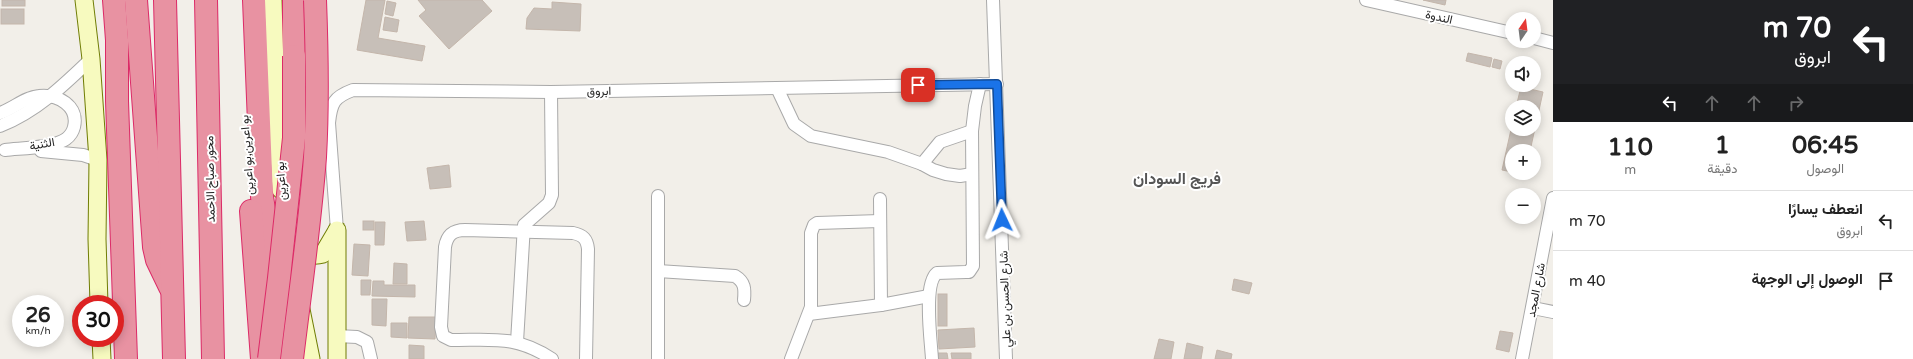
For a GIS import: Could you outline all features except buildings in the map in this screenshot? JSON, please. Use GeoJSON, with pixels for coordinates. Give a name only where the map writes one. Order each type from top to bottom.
{"type":"FeatureCollection","features":[{"type":"Feature","properties":{"kind":"highway"},"geometry":{"type":"LineString","coordinates":[[102,0],[112,76],[117,101]]}},
{"type":"Feature","properties":{"kind":"highway"},"geometry":{"type":"LineString","coordinates":[[114,0],[118,59],[117,101],[126,359]]}},
{"type":"Feature","properties":{"kind":"highway"},"geometry":{"type":"LineString","coordinates":[[136,0],[154,247],[157,260],[173,292]]}},
{"type":"Feature","properties":{"kind":"highway"},"geometry":{"type":"LineString","coordinates":[[166,0],[174,359]]}},
{"type":"Feature","properties":{"kind":"highway","name":"محور صباح الاحمد"},"geometry":{"type":"LineString","coordinates":[[206,0],[213,359]]}},
{"type":"Feature","properties":{"kind":"highway","name":"بو اعرين,بو اعرين"},"geometry":{"type":"LineString","coordinates":[[241,0],[244,115],[262,359]]}},
{"type":"Feature","properties":{"kind":"highway"},"geometry":{"type":"LineString","coordinates":[[254,0],[262,197],[288,359]]}},
{"type":"Feature","properties":{"kind":"highway"},"geometry":{"type":"LineString","coordinates":[[269,359],[294,138],[294,0]]}},
{"type":"Feature","properties":{"kind":"highway"},"geometry":{"type":"LineString","coordinates":[[292,359],[315,156],[315,0]]}},
{"type":"Feature","properties":{"kind":"main road"},"geometry":{"type":"LineString","coordinates":[[84,0],[91,59],[98,160],[97,238],[99,295]]}},
{"type":"Feature","properties":{"kind":"main road","name":"بو اعرين"},"geometry":{"type":"LineString","coordinates":[[273,0],[276,102],[282,204],[287,239],[311,359]]}},
{"type":"Feature","properties":{"kind":"main road"},"geometry":{"type":"LineString","coordinates":[[287,239],[300,250],[316,256],[323,254],[337,230]]}},
{"type":"Feature","properties":{"kind":"main road"},"geometry":{"type":"LineString","coordinates":[[337,230],[337,359]]}},
{"type":"Feature","properties":{"kind":"main road"},"geometry":{"type":"LineString","coordinates":[[101,347],[102,359]]}},
{"type":"Feature","properties":{"kind":"street","name":"شارع الحسن بن علي"},"geometry":{"type":"LineString","coordinates":[[993,0],[1006,359]]}},
{"type":"Feature","properties":{"kind":"street","name":"الندوة"},"geometry":{"type":"LineString","coordinates":[[1366,0],[1505,31]]}},
{"type":"Feature","properties":{"kind":"street"},"geometry":{"type":"LineString","coordinates":[[1541,40],[1553,43]]}},
{"type":"Feature","properties":{"kind":"street"},"geometry":{"type":"LineString","coordinates":[[0,126],[23,115],[50,96],[91,59]]}},
{"type":"Feature","properties":{"kind":"street"},"geometry":{"type":"LineString","coordinates":[[932,359],[930,296],[932,279],[937,273],[966,272],[972,269],[973,266],[972,131],[975,106],[980,84]]}},
{"type":"Feature","properties":{"kind":"street","name":"ابروق"},"geometry":{"type":"LineString","coordinates":[[337,230],[329,123],[330,111],[335,100],[341,94],[353,90],[551,92],[997,84]]}},
{"type":"Feature","properties":{"kind":"street"},"geometry":{"type":"LineString","coordinates":[[778,88],[794,124],[811,136],[888,152],[946,174],[960,176],[972,174]]}},
{"type":"Feature","properties":{"kind":"street"},"geometry":{"type":"LineString","coordinates":[[517,342],[524,232],[526,222],[549,203],[552,196],[551,92]]}},
{"type":"Feature","properties":{"kind":"street"},"geometry":{"type":"LineString","coordinates":[[0,113],[34,97],[50,96]]}},
{"type":"Feature","properties":{"kind":"street","name":"الثنية"},"geometry":{"type":"LineString","coordinates":[[3,150],[52,144],[66,139],[73,131],[76,120],[74,111],[64,102],[50,96]]}},
{"type":"Feature","properties":{"kind":"street"},"geometry":{"type":"LineString","coordinates":[[922,164],[940,142],[972,131]]}},
{"type":"Feature","properties":{"kind":"street","name":"الثنية"},"geometry":{"type":"LineString","coordinates":[[3,150],[58,152],[83,155],[98,160]]}},
{"type":"Feature","properties":{"kind":"street"},"geometry":{"type":"LineString","coordinates":[[658,196],[658,359]]}},
{"type":"Feature","properties":{"kind":"street","name":"شارع المجد"},"geometry":{"type":"LineString","coordinates":[[1522,359],[1553,198]]}},
{"type":"Feature","properties":{"kind":"street"},"geometry":{"type":"LineString","coordinates":[[880,199],[881,305]]}},
{"type":"Feature","properties":{"kind":"street"},"geometry":{"type":"LineString","coordinates":[[791,359],[812,299],[811,233],[814,225],[817,223],[880,221]]}},
{"type":"Feature","properties":{"kind":"street"},"geometry":{"type":"LineString","coordinates":[[552,359],[531,346],[517,342],[504,340],[451,340],[443,336],[441,327],[445,247],[451,234],[457,230],[579,234],[588,243],[586,359]]}},
{"type":"Feature","properties":{"kind":"street"},"geometry":{"type":"LineString","coordinates":[[658,271],[735,276],[739,278],[745,286],[744,300]]}},
{"type":"Feature","properties":{"kind":"street"},"geometry":{"type":"LineString","coordinates":[[808,314],[881,305],[930,296]]}},
{"type":"Feature","properties":{"kind":"street"},"geometry":{"type":"LineString","coordinates":[[1532,308],[1553,312]]}},
{"type":"Feature","properties":{"kind":"street"},"geometry":{"type":"LineString","coordinates":[[337,336],[358,337],[367,342],[371,359]]}},
{"type":"Feature","properties":{"kind":"district","name":"فريج السودان"},"geometry":{"type":"Point","coordinates":[1177,179]}},
{"type":"Feature","properties":{"kind":"route"},"geometry":{"type":"LineString","coordinates":[[918,85],[997,84],[1002,220]]}}]}
